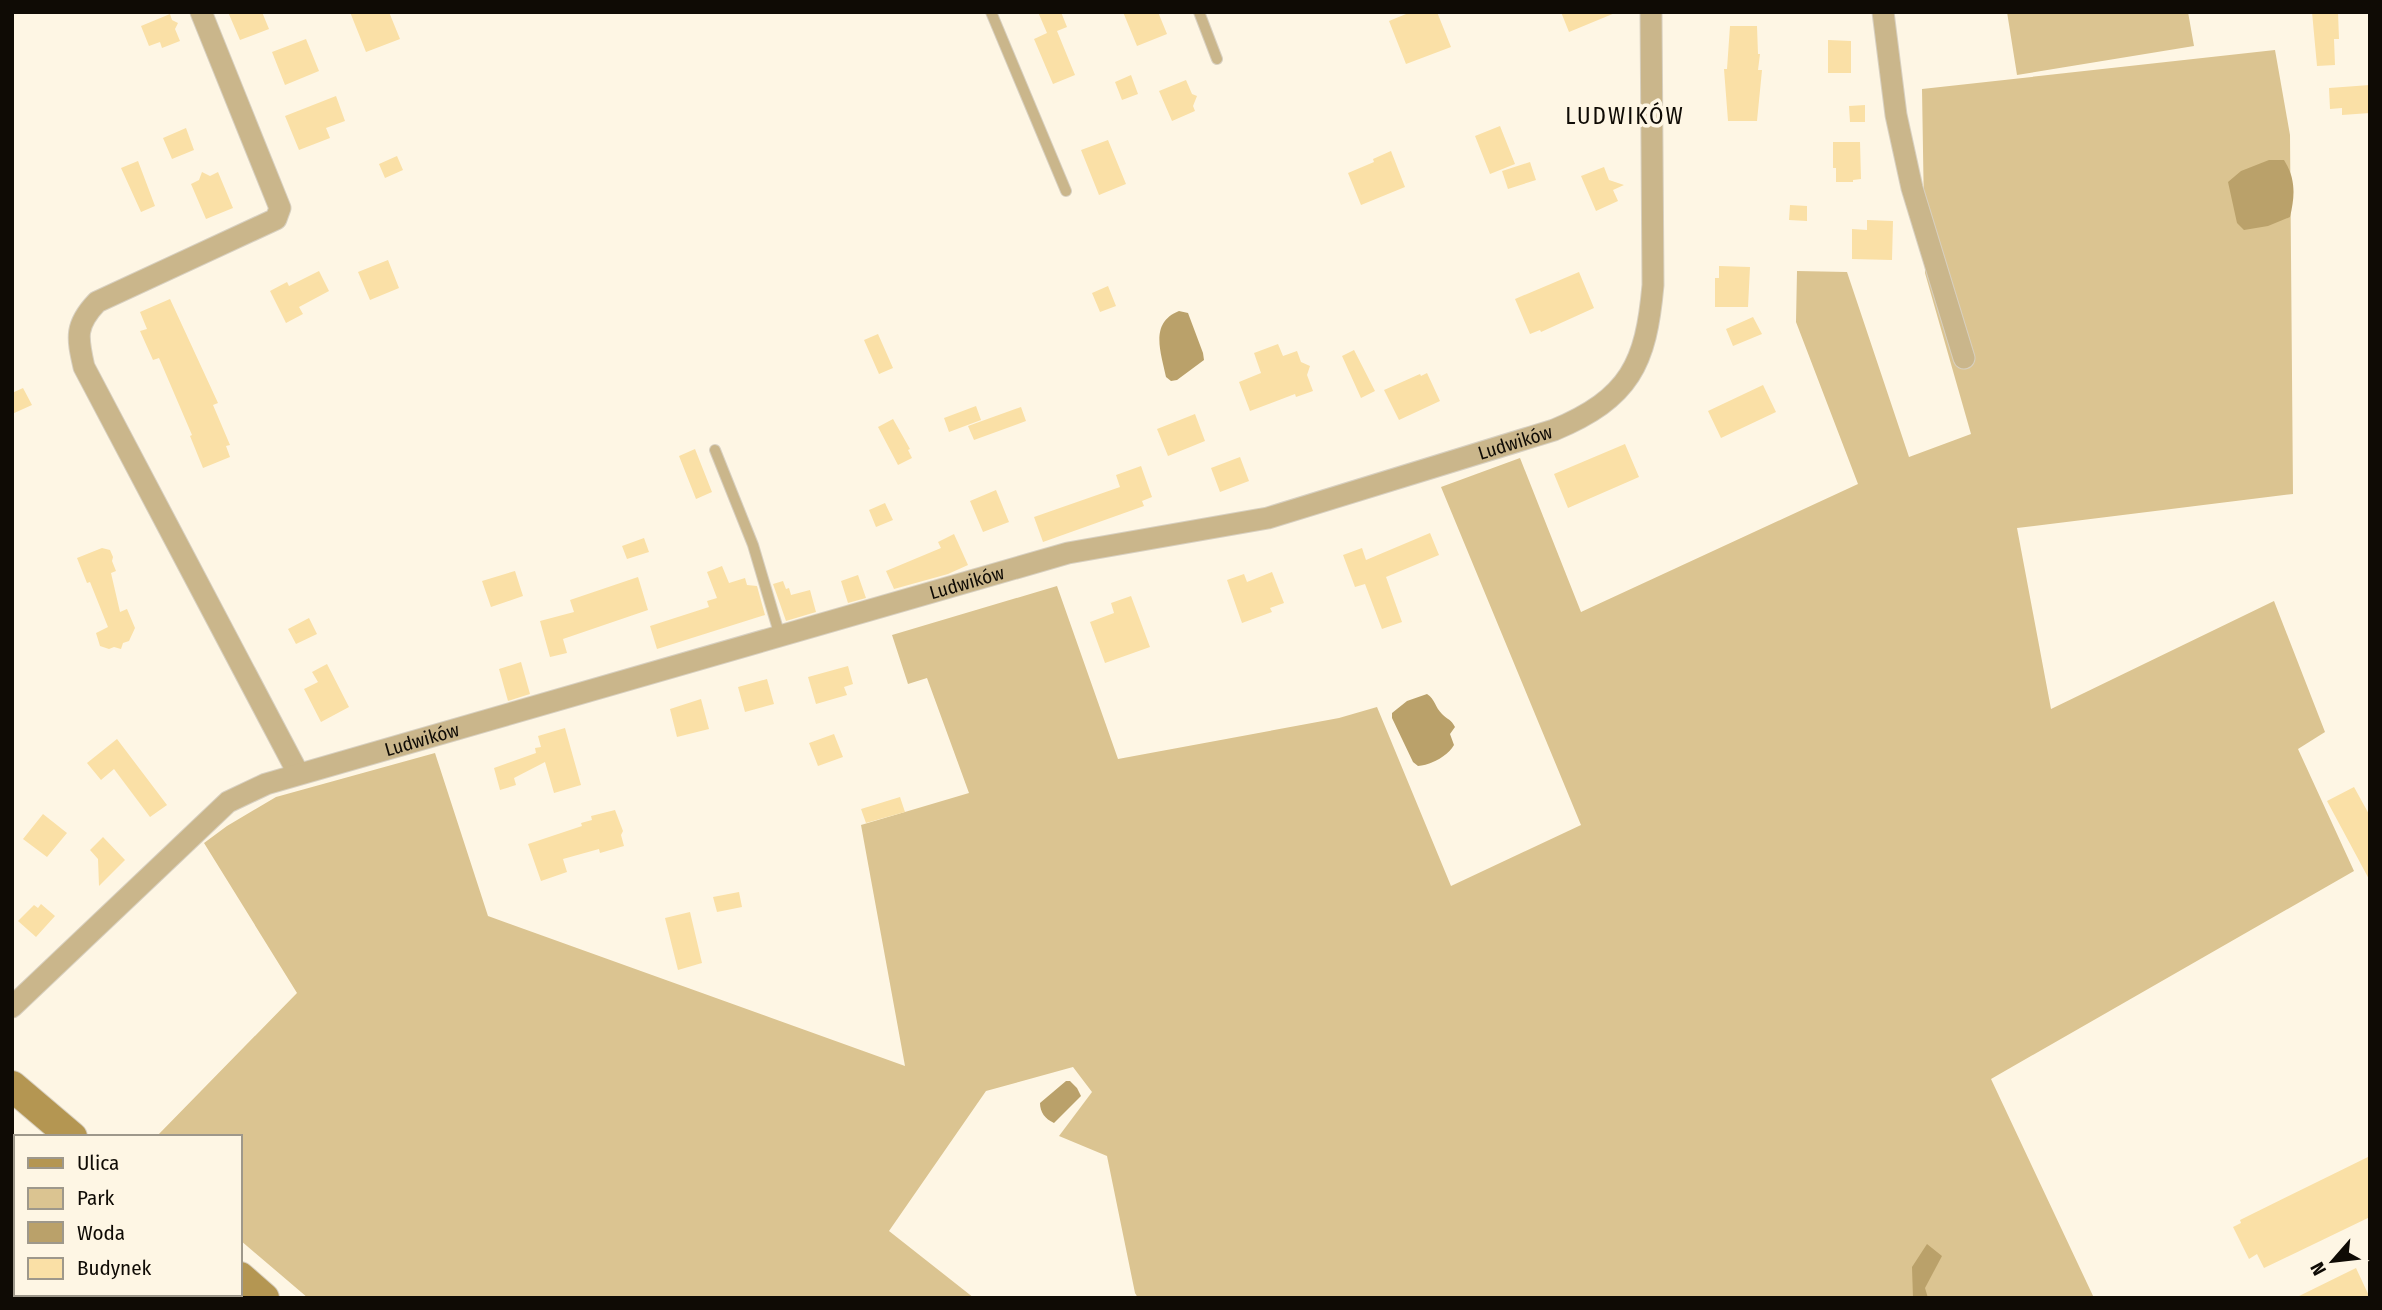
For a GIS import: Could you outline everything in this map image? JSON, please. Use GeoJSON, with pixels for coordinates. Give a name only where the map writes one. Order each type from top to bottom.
{"type":"FeatureCollection","features":[{"type":"Feature","properties":{"kind":"main road"},"geometry":{"type":"LineString","coordinates":[[12,1086],[70,1135]]}},
{"type":"Feature","properties":{"kind":"main road"},"geometry":{"type":"LineString","coordinates":[[242,1280],[264,1298]]}},
{"type":"Feature","properties":{"kind":"street"},"geometry":{"type":"LineString","coordinates":[[201,12],[280,208],[276,219],[97,302],[83,316],[79,345],[84,367],[298,773]]}},
{"type":"Feature","properties":{"kind":"street","name":"Ludwików"},"geometry":{"type":"LineString","coordinates":[[12,1007],[228,802],[266,783],[1068,554],[1268,518],[1554,430],[1583,418],[1603,405],[1635,368],[1646,340],[1650,317],[1653,285],[1651,12]]}},
{"type":"Feature","properties":{"kind":"street"},"geometry":{"type":"LineString","coordinates":[[1883,12],[1896,115],[1912,188],[1964,358]]}},
{"type":"Feature","properties":{"kind":"lane"},"geometry":{"type":"LineString","coordinates":[[991,12],[1066,191]]}},
{"type":"Feature","properties":{"kind":"lane"},"geometry":{"type":"LineString","coordinates":[[1199,12],[1217,60]]}},
{"type":"Feature","properties":{"kind":"lane"},"geometry":{"type":"LineString","coordinates":[[715,450],[753,545],[780,636]]}},
{"type":"Feature","properties":{"kind":"green space"},"geometry":{"type":"Polygon","coordinates":[[[2007,12],[2188,12],[2194,46],[2017,75],[2007,12]]]}},
{"type":"Feature","properties":{"kind":"green space"},"geometry":{"type":"Polygon","coordinates":[[[2275,50],[2290,135],[2293,494],[2017,528],[2051,709],[2274,601],[2325,732],[2298,749],[2354,871],[1991,1079],[2094,1298],[1138,1298],[1107,1156],[1059,1136],[1092,1092],[1073,1067],[986,1091],[889,1231],[974,1298],[308,1298],[242,1242],[242,1135],[158,1135],[297,993],[204,843],[276,797],[435,753],[488,916],[905,1066],[861,825],[969,793],[927,678],[908,684],[892,635],[1057,586],[1118,759],[1339,718],[1377,707],[1451,886],[1581,825],[1441,487],[1520,458],[1581,612],[1858,484],[1796,322],[1797,271],[1847,272],[1909,457],[1971,434],[1925,273],[1922,89],[2275,50]]]}},
{"type":"Feature","properties":{"kind":"green space"},"geometry":{"type":"Polygon","coordinates":[[[218,1296],[220,1298],[20,1298],[218,1296]]]}},
{"type":"Feature","properties":{"kind":"water"},"geometry":{"type":"Polygon","coordinates":[[[2269,160],[2284,160],[2291,174],[2293,195],[2290,217],[2268,226],[2244,230],[2237,223],[2228,182],[2241,171],[2269,160]]]}},
{"type":"Feature","properties":{"kind":"water"},"geometry":{"type":"Polygon","coordinates":[[[1179,311],[1188,313],[1204,360],[1177,380],[1171,381],[1166,377],[1159,339],[1164,323],[1179,311]]]}},
{"type":"Feature","properties":{"kind":"water"},"geometry":{"type":"Polygon","coordinates":[[[1427,694],[1455,727],[1450,734],[1454,745],[1439,759],[1418,766],[1413,762],[1392,713],[1407,701],[1427,694]]]}},
{"type":"Feature","properties":{"kind":"water"},"geometry":{"type":"Polygon","coordinates":[[[1066,1081],[1070,1081],[1077,1088],[1081,1096],[1054,1123],[1044,1115],[1040,1103],[1066,1081]]]}},
{"type":"Feature","properties":{"kind":"water"},"geometry":{"type":"Polygon","coordinates":[[[1927,1244],[1942,1256],[1925,1288],[1928,1298],[1913,1298],[1912,1267],[1927,1244]]]}},
{"type":"Feature","properties":{"kind":"building"},"geometry":{"type":"Polygon","coordinates":[[[228,12],[262,12],[269,29],[240,40],[228,12]]]}},
{"type":"Feature","properties":{"kind":"building"},"geometry":{"type":"Polygon","coordinates":[[[350,12],[389,12],[400,39],[366,52],[350,12]]]}},
{"type":"Feature","properties":{"kind":"building"},"geometry":{"type":"Polygon","coordinates":[[[1038,12],[1061,12],[1067,27],[1057,31],[1075,75],[1053,84],[1034,39],[1047,33],[1038,12]]]}},
{"type":"Feature","properties":{"kind":"building"},"geometry":{"type":"Polygon","coordinates":[[[1123,12],[1158,12],[1167,34],[1137,46],[1123,12]]]}},
{"type":"Feature","properties":{"kind":"building"},"geometry":{"type":"Polygon","coordinates":[[[1411,12],[1437,12],[1451,47],[1406,64],[1389,21],[1411,12]]]}},
{"type":"Feature","properties":{"kind":"building"},"geometry":{"type":"Polygon","coordinates":[[[1561,12],[1615,12],[1615,13],[1569,32],[1561,12]]]}},
{"type":"Feature","properties":{"kind":"building"},"geometry":{"type":"Polygon","coordinates":[[[2312,12],[2338,12],[2339,39],[2334,39],[2335,65],[2317,66],[2312,12]]]}},
{"type":"Feature","properties":{"kind":"building"},"geometry":{"type":"Polygon","coordinates":[[[170,14],[172,20],[178,23],[175,29],[180,41],[162,48],[160,42],[149,46],[141,26],[170,14]]]}},
{"type":"Feature","properties":{"kind":"building"},"geometry":{"type":"Polygon","coordinates":[[[1730,26],[1757,26],[1760,54],[1758,70],[1762,70],[1757,121],[1728,121],[1724,69],[1727,69],[1730,26]]]}},
{"type":"Feature","properties":{"kind":"building"},"geometry":{"type":"Polygon","coordinates":[[[306,39],[319,71],[285,85],[272,52],[306,39]]]}},
{"type":"Feature","properties":{"kind":"building"},"geometry":{"type":"Polygon","coordinates":[[[1828,40],[1851,41],[1851,73],[1828,73],[1828,40]]]}},
{"type":"Feature","properties":{"kind":"building"},"geometry":{"type":"Polygon","coordinates":[[[1131,75],[1138,94],[1122,100],[1115,82],[1131,75]]]}},
{"type":"Feature","properties":{"kind":"building"},"geometry":{"type":"Polygon","coordinates":[[[1186,80],[1192,94],[1197,96],[1193,106],[1195,111],[1172,121],[1159,91],[1186,80]]]}},
{"type":"Feature","properties":{"kind":"building"},"geometry":{"type":"Polygon","coordinates":[[[2370,85],[2370,113],[2342,115],[2342,108],[2330,109],[2329,88],[2370,85]]]}},
{"type":"Feature","properties":{"kind":"building"},"geometry":{"type":"Polygon","coordinates":[[[336,96],[345,121],[326,128],[330,138],[299,150],[285,116],[336,96]]]}},
{"type":"Feature","properties":{"kind":"building"},"geometry":{"type":"Polygon","coordinates":[[[1865,105],[1865,122],[1850,122],[1849,106],[1865,105]]]}},
{"type":"Feature","properties":{"kind":"building"},"geometry":{"type":"Polygon","coordinates":[[[1500,126],[1515,164],[1490,174],[1475,136],[1500,126]]]}},
{"type":"Feature","properties":{"kind":"building"},"geometry":{"type":"Polygon","coordinates":[[[186,128],[194,150],[172,159],[163,138],[186,128]]]}},
{"type":"Feature","properties":{"kind":"building"},"geometry":{"type":"Polygon","coordinates":[[[1108,140],[1126,184],[1099,195],[1081,150],[1108,140]]]}},
{"type":"Feature","properties":{"kind":"building"},"geometry":{"type":"Polygon","coordinates":[[[1833,142],[1860,142],[1861,179],[1836,182],[1833,142]]]}},
{"type":"Feature","properties":{"kind":"building"},"geometry":{"type":"Polygon","coordinates":[[[1391,151],[1405,187],[1361,205],[1348,173],[1391,151]]]}},
{"type":"Feature","properties":{"kind":"building"},"geometry":{"type":"Polygon","coordinates":[[[397,156],[403,170],[385,178],[379,164],[397,156]]]}},
{"type":"Feature","properties":{"kind":"building"},"geometry":{"type":"Polygon","coordinates":[[[138,161],[155,206],[141,212],[121,168],[138,161]]]}},
{"type":"Feature","properties":{"kind":"building"},"geometry":{"type":"Polygon","coordinates":[[[1530,162],[1536,180],[1508,189],[1502,171],[1530,162]]]}},
{"type":"Feature","properties":{"kind":"building"},"geometry":{"type":"Polygon","coordinates":[[[1604,167],[1609,180],[1624,185],[1613,190],[1618,201],[1596,211],[1581,176],[1604,167]]]}},
{"type":"Feature","properties":{"kind":"building"},"geometry":{"type":"Polygon","coordinates":[[[202,172],[210,176],[218,172],[233,208],[206,219],[191,184],[199,180],[202,172]]]}},
{"type":"Feature","properties":{"kind":"building"},"geometry":{"type":"Polygon","coordinates":[[[1790,205],[1807,206],[1807,221],[1789,220],[1790,205]]]}},
{"type":"Feature","properties":{"kind":"building"},"geometry":{"type":"Polygon","coordinates":[[[1867,220],[1893,221],[1892,260],[1852,259],[1852,229],[1867,230],[1867,220]]]}},
{"type":"Feature","properties":{"kind":"building"},"geometry":{"type":"Polygon","coordinates":[[[388,260],[399,288],[370,300],[358,272],[388,260]]]}},
{"type":"Feature","properties":{"kind":"building"},"geometry":{"type":"Polygon","coordinates":[[[1719,266],[1750,267],[1748,307],[1715,307],[1715,278],[1719,278],[1719,266]]]}},
{"type":"Feature","properties":{"kind":"building"},"geometry":{"type":"Polygon","coordinates":[[[319,271],[329,291],[299,307],[303,314],[286,323],[270,291],[287,282],[289,286],[319,271]]]}},
{"type":"Feature","properties":{"kind":"building"},"geometry":{"type":"Polygon","coordinates":[[[1579,272],[1594,308],[1541,332],[1540,330],[1530,334],[1515,299],[1579,272]]]}},
{"type":"Feature","properties":{"kind":"building"},"geometry":{"type":"Polygon","coordinates":[[[1108,286],[1116,306],[1100,312],[1092,293],[1108,286]]]}},
{"type":"Feature","properties":{"kind":"building"},"geometry":{"type":"Polygon","coordinates":[[[170,299],[218,403],[213,405],[230,445],[226,446],[230,457],[203,468],[159,358],[153,360],[140,331],[147,329],[140,312],[170,299]]]}},
{"type":"Feature","properties":{"kind":"building"},"geometry":{"type":"Polygon","coordinates":[[[1753,317],[1762,334],[1733,346],[1726,329],[1753,317]]]}},
{"type":"Feature","properties":{"kind":"building"},"geometry":{"type":"Polygon","coordinates":[[[878,334],[893,368],[879,374],[864,340],[878,334]]]}},
{"type":"Feature","properties":{"kind":"building"},"geometry":{"type":"Polygon","coordinates":[[[1278,344],[1283,356],[1297,351],[1301,362],[1310,366],[1307,375],[1313,391],[1296,397],[1295,394],[1250,411],[1239,382],[1261,373],[1254,353],[1278,344]]]}},
{"type":"Feature","properties":{"kind":"building"},"geometry":{"type":"Polygon","coordinates":[[[1354,350],[1375,391],[1361,398],[1342,356],[1354,350]]]}},
{"type":"Feature","properties":{"kind":"building"},"geometry":{"type":"Polygon","coordinates":[[[1427,373],[1440,401],[1399,420],[1384,390],[1427,373]]]}},
{"type":"Feature","properties":{"kind":"building"},"geometry":{"type":"Polygon","coordinates":[[[1763,385],[1776,412],[1721,438],[1708,411],[1763,385]]]}},
{"type":"Feature","properties":{"kind":"building"},"geometry":{"type":"Polygon","coordinates":[[[23,388],[32,405],[12,414],[12,393],[23,388]]]}},
{"type":"Feature","properties":{"kind":"building"},"geometry":{"type":"Polygon","coordinates":[[[976,406],[981,420],[949,432],[944,418],[976,406]]]}},
{"type":"Feature","properties":{"kind":"building"},"geometry":{"type":"Polygon","coordinates":[[[1021,407],[1026,421],[974,440],[968,426],[1021,407]]]}},
{"type":"Feature","properties":{"kind":"building"},"geometry":{"type":"Polygon","coordinates":[[[1195,414],[1205,441],[1168,456],[1157,429],[1195,414]]]}},
{"type":"Feature","properties":{"kind":"building"},"geometry":{"type":"Polygon","coordinates":[[[893,419],[910,449],[908,450],[912,458],[898,465],[878,427],[893,419]]]}},
{"type":"Feature","properties":{"kind":"building"},"geometry":{"type":"Polygon","coordinates":[[[1625,444],[1639,477],[1568,508],[1554,474],[1625,444]]]}},
{"type":"Feature","properties":{"kind":"building"},"geometry":{"type":"Polygon","coordinates":[[[695,449],[712,492],[696,499],[679,456],[695,449]]]}},
{"type":"Feature","properties":{"kind":"building"},"geometry":{"type":"Polygon","coordinates":[[[1240,457],[1249,481],[1220,492],[1211,468],[1240,457]]]}},
{"type":"Feature","properties":{"kind":"building"},"geometry":{"type":"Polygon","coordinates":[[[1141,466],[1152,497],[1142,501],[1144,506],[1043,542],[1034,517],[1120,487],[1116,475],[1141,466]]]}},
{"type":"Feature","properties":{"kind":"building"},"geometry":{"type":"Polygon","coordinates":[[[996,490],[1009,522],[983,532],[970,501],[996,490]]]}},
{"type":"Feature","properties":{"kind":"building"},"geometry":{"type":"Polygon","coordinates":[[[885,503],[893,520],[876,527],[869,510],[885,503]]]}},
{"type":"Feature","properties":{"kind":"building"},"geometry":{"type":"Polygon","coordinates":[[[1430,533],[1439,555],[1386,577],[1402,622],[1382,629],[1365,584],[1355,587],[1343,555],[1362,548],[1366,560],[1430,533]]]}},
{"type":"Feature","properties":{"kind":"building"},"geometry":{"type":"Polygon","coordinates":[[[954,534],[968,565],[948,574],[894,589],[886,571],[941,548],[938,542],[954,534]]]}},
{"type":"Feature","properties":{"kind":"building"},"geometry":{"type":"Polygon","coordinates":[[[644,538],[649,552],[627,559],[622,546],[644,538]]]}},
{"type":"Feature","properties":{"kind":"building"},"geometry":{"type":"Polygon","coordinates":[[[102,548],[110,550],[113,557],[116,571],[111,573],[120,612],[127,609],[135,628],[129,641],[123,643],[121,649],[100,646],[96,633],[108,627],[77,558],[102,548]]]}},
{"type":"Feature","properties":{"kind":"building"},"geometry":{"type":"Polygon","coordinates":[[[722,566],[729,583],[745,578],[747,585],[757,586],[765,615],[657,649],[650,626],[709,607],[707,601],[717,598],[707,572],[722,566]]]}},
{"type":"Feature","properties":{"kind":"building"},"geometry":{"type":"Polygon","coordinates":[[[515,571],[523,596],[491,607],[482,581],[515,571]]]}},
{"type":"Feature","properties":{"kind":"building"},"geometry":{"type":"Polygon","coordinates":[[[1272,572],[1284,603],[1270,608],[1272,612],[1242,623],[1227,580],[1244,574],[1247,582],[1272,572]]]}},
{"type":"Feature","properties":{"kind":"building"},"geometry":{"type":"Polygon","coordinates":[[[858,575],[866,598],[848,603],[841,581],[858,575]]]}},
{"type":"Feature","properties":{"kind":"building"},"geometry":{"type":"Polygon","coordinates":[[[638,577],[648,610],[563,639],[567,653],[550,657],[540,621],[574,612],[570,600],[638,577]]]}},
{"type":"Feature","properties":{"kind":"building"},"geometry":{"type":"Polygon","coordinates":[[[783,581],[791,595],[810,590],[816,612],[786,621],[773,584],[783,581]]]}},
{"type":"Feature","properties":{"kind":"building"},"geometry":{"type":"Polygon","coordinates":[[[1131,596],[1150,647],[1105,663],[1090,622],[1114,613],[1111,603],[1131,596]]]}},
{"type":"Feature","properties":{"kind":"building"},"geometry":{"type":"Polygon","coordinates":[[[309,618],[317,634],[296,644],[288,629],[309,618]]]}},
{"type":"Feature","properties":{"kind":"building"},"geometry":{"type":"Polygon","coordinates":[[[521,662],[530,694],[508,701],[499,669],[521,662]]]}},
{"type":"Feature","properties":{"kind":"building"},"geometry":{"type":"Polygon","coordinates":[[[327,664],[349,707],[321,722],[304,689],[318,682],[312,672],[327,664]]]}},
{"type":"Feature","properties":{"kind":"building"},"geometry":{"type":"Polygon","coordinates":[[[848,666],[853,684],[844,687],[847,695],[816,704],[808,677],[848,666]]]}},
{"type":"Feature","properties":{"kind":"building"},"geometry":{"type":"Polygon","coordinates":[[[767,679],[774,704],[745,712],[738,687],[767,679]]]}},
{"type":"Feature","properties":{"kind":"building"},"geometry":{"type":"Polygon","coordinates":[[[701,699],[709,729],[677,737],[670,709],[701,699]]]}},
{"type":"Feature","properties":{"kind":"building"},"geometry":{"type":"Polygon","coordinates":[[[565,728],[581,785],[554,793],[545,762],[514,778],[516,785],[500,790],[494,768],[536,753],[535,748],[541,747],[538,736],[565,728]]]}},
{"type":"Feature","properties":{"kind":"building"},"geometry":{"type":"Polygon","coordinates":[[[834,734],[843,757],[818,766],[809,743],[834,734]]]}},
{"type":"Feature","properties":{"kind":"building"},"geometry":{"type":"Polygon","coordinates":[[[117,739],[167,805],[150,817],[114,769],[101,780],[87,763],[117,739]]]}},
{"type":"Feature","properties":{"kind":"building"},"geometry":{"type":"Polygon","coordinates":[[[2354,787],[2370,816],[2370,881],[2327,801],[2354,787]]]}},
{"type":"Feature","properties":{"kind":"building"},"geometry":{"type":"Polygon","coordinates":[[[900,797],[905,812],[866,823],[861,809],[900,797]]]}},
{"type":"Feature","properties":{"kind":"building"},"geometry":{"type":"Polygon","coordinates":[[[615,810],[623,831],[621,835],[624,846],[600,853],[599,849],[563,859],[567,872],[541,881],[528,844],[582,826],[581,823],[592,820],[591,816],[615,810]]]}},
{"type":"Feature","properties":{"kind":"building"},"geometry":{"type":"Polygon","coordinates":[[[43,814],[67,833],[47,857],[23,839],[43,814]]]}},
{"type":"Feature","properties":{"kind":"building"},"geometry":{"type":"Polygon","coordinates":[[[103,837],[125,860],[99,886],[98,859],[90,850],[103,837]]]}},
{"type":"Feature","properties":{"kind":"building"},"geometry":{"type":"Polygon","coordinates":[[[739,892],[742,907],[717,912],[713,897],[739,892]]]}},
{"type":"Feature","properties":{"kind":"building"},"geometry":{"type":"Polygon","coordinates":[[[41,904],[55,916],[36,937],[18,921],[34,905],[38,908],[41,904]]]}},
{"type":"Feature","properties":{"kind":"building"},"geometry":{"type":"Polygon","coordinates":[[[690,912],[702,963],[678,970],[665,918],[690,912]]]}},
{"type":"Feature","properties":{"kind":"building"},"geometry":{"type":"Polygon","coordinates":[[[2370,1156],[2370,1217],[2264,1268],[2257,1254],[2249,1259],[2233,1227],[2241,1223],[2240,1220],[2370,1156]]]}},
{"type":"Feature","properties":{"kind":"building"},"geometry":{"type":"Polygon","coordinates":[[[2356,1268],[2370,1298],[2295,1298],[2356,1268]]]}},
{"type":"Feature","properties":{"kind":"district","name":"LUDWIKÓW"},"geometry":{"type":"Point","coordinates":[1625,116]}}]}
